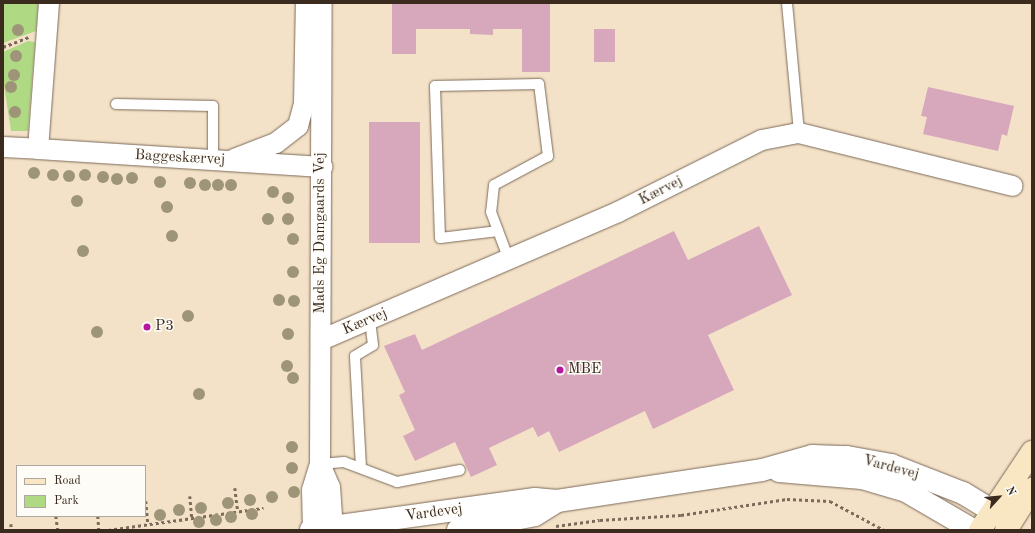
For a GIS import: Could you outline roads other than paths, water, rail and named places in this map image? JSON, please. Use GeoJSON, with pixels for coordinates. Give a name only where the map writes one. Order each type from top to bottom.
{"type":"FeatureCollection","features":[{"type":"Feature","properties":{"kind":"main road"},"geometry":{"type":"LineString","coordinates":[[980,530],[1032,452]]}},
{"type":"Feature","properties":{"kind":"main road"},"geometry":{"type":"LineString","coordinates":[[1009,526],[1032,489]]}},
{"type":"Feature","properties":{"kind":"street"},"geometry":{"type":"LineString","coordinates":[[38,149],[49,3]]}},
{"type":"Feature","properties":{"kind":"street"},"geometry":{"type":"LineString","coordinates":[[222,161],[276,143],[298,126],[304,103],[306,3]]}},
{"type":"Feature","properties":{"kind":"street","name":"Mads Eg Damgaards Vej"},"geometry":{"type":"LineString","coordinates":[[321,529],[330,487],[320,464],[322,3]]}},
{"type":"Feature","properties":{"kind":"street","name":"Kærvej"},"geometry":{"type":"LineString","coordinates":[[321,340],[618,212],[762,140],[799,133],[1013,186]]}},
{"type":"Feature","properties":{"kind":"street","name":"Baggeskærvej"},"geometry":{"type":"LineString","coordinates":[[3,147],[322,167]]}},
{"type":"Feature","properties":{"kind":"street","name":"Vardevej"},"geometry":{"type":"LineString","coordinates":[[321,529],[535,499],[557,501],[762,470],[812,456],[847,457],[891,465],[963,493],[992,511],[1009,526]]}},
{"type":"Feature","properties":{"kind":"street","name":"Vardevej"},"geometry":{"type":"LineString","coordinates":[[762,470],[862,478],[906,492],[973,530]]}},
{"type":"Feature","properties":{"kind":"street","name":"Vardevej"},"geometry":{"type":"LineString","coordinates":[[458,530],[535,515],[557,501]]}},
{"type":"Feature","properties":{"kind":"lane"},"geometry":{"type":"LineString","coordinates":[[787,3],[799,133]]}},
{"type":"Feature","properties":{"kind":"lane"},"geometry":{"type":"LineString","coordinates":[[498,231],[440,238],[435,86],[539,84],[548,156],[494,185],[491,212],[509,260]]}},
{"type":"Feature","properties":{"kind":"lane"},"geometry":{"type":"LineString","coordinates":[[116,104],[213,106],[222,161]]}},
{"type":"Feature","properties":{"kind":"lane"},"geometry":{"type":"LineString","coordinates":[[361,468],[355,356],[373,345],[370,319]]}},
{"type":"Feature","properties":{"kind":"lane"},"geometry":{"type":"LineString","coordinates":[[320,464],[344,462],[397,482],[460,470]]}},
{"type":"Feature","properties":{"kind":"place","name":"P3"},"geometry":{"type":"Point","coordinates":[147,327]}},
{"type":"Feature","properties":{"kind":"place","name":"MBE"},"geometry":{"type":"Point","coordinates":[560,370]}}]}
